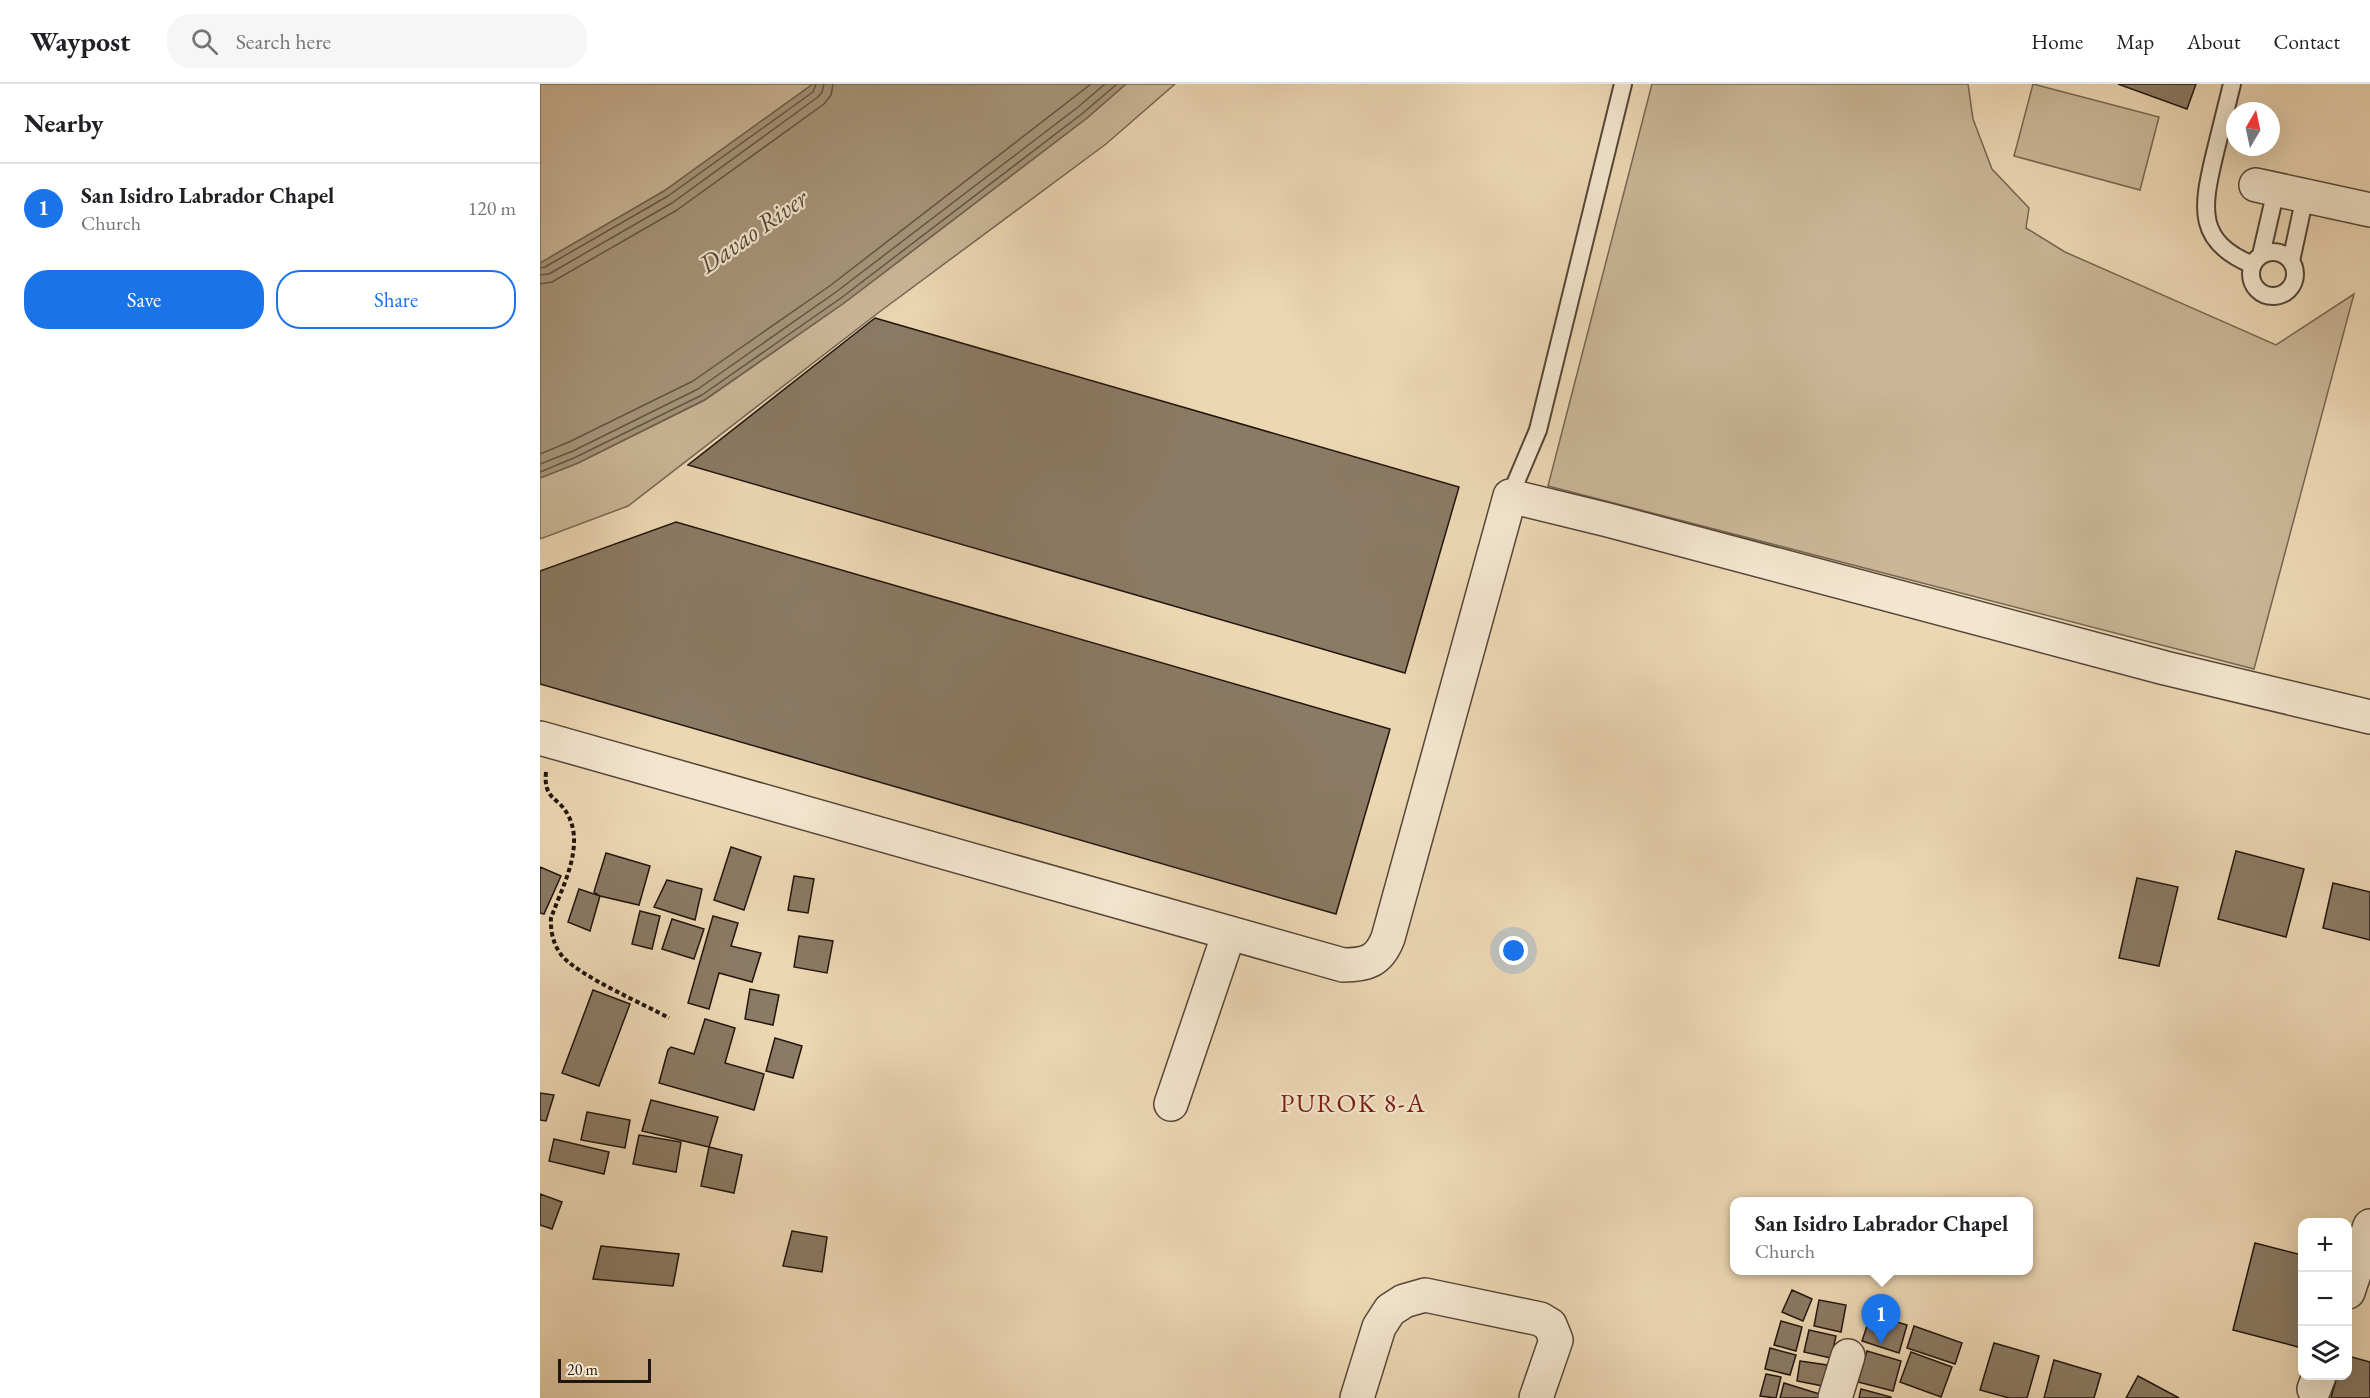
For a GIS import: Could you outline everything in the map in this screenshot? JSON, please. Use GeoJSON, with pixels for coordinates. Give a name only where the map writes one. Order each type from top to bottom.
{"type":"FeatureCollection","features":[{"type":"Feature","properties":{"kind":"street"},"geometry":{"type":"LineString","coordinates":[[2279,190],[2370,210]]}},
{"type":"Feature","properties":{"kind":"street"},"geometry":{"type":"LineString","coordinates":[[546,740],[1343,965],[1359,965],[1373,960],[1383,951],[1510,496],[1608,519],[2165,668],[2370,717]]}},
{"type":"Feature","properties":{"kind":"street"},"geometry":{"type":"LineString","coordinates":[[1171,1104],[1229,933]]}},
{"type":"Feature","properties":{"kind":"street"},"geometry":{"type":"LineString","coordinates":[[2352,1280],[2370,1226]]}},
{"type":"Feature","properties":{"kind":"street"},"geometry":{"type":"LineString","coordinates":[[1357,1398],[1379,1327],[1390,1310],[1404,1301],[1425,1294],[1540,1319],[1550,1325],[1556,1340],[1536,1398]]}},
{"type":"Feature","properties":{"kind":"street"},"geometry":{"type":"LineString","coordinates":[[1835,1398],[1848,1356]]}},
{"type":"Feature","properties":{"kind":"lane"},"geometry":{"type":"LineString","coordinates":[[1510,496],[1538,430],[1623,84]]}},
{"type":"Feature","properties":{"kind":"lane"},"geometry":{"type":"LineString","coordinates":[[2232,84],[2207,188],[2205,207],[2207,224],[2215,238],[2240,259],[2257,260],[2274,252],[2286,256],[2291,261]]}},
{"type":"Feature","properties":{"kind":"lane"},"geometry":{"type":"LineString","coordinates":[[2279,190],[2291,261],[2296,273],[2288,291],[2275,296],[2262,294],[2253,284],[2251,271],[2257,260],[2279,190]]}},
{"type":"Feature","properties":{"kind":"path"},"geometry":{"type":"LineString","coordinates":[[546,740],[547,789],[568,813],[575,840],[572,857],[551,918],[550,927],[554,941],[562,956],[580,970],[669,1018]]}},
{"type":"Feature","properties":{"kind":"shaded area"},"geometry":{"type":"Polygon","coordinates":[[[540,84],[813,84],[664,191],[540,263],[540,84]]]}},
{"type":"Feature","properties":{"kind":"shaded area"},"geometry":{"type":"Polygon","coordinates":[[[1126,84],[1175,84],[1106,144],[878,313],[628,506],[540,539],[540,478],[578,463],[705,400],[844,303],[1087,118],[1126,84]]]}},
{"type":"Feature","properties":{"kind":"shaded area"},"geometry":{"type":"Polygon","coordinates":[[[1652,84],[1968,84],[1973,119],[1992,169],[2029,208],[2026,228],[2065,252],[2276,345],[2354,294],[2254,669],[1548,486],[1652,84]]]}},
{"type":"Feature","properties":{"kind":"shaded area"},"geometry":{"type":"Polygon","coordinates":[[[2033,84],[2159,117],[2140,190],[2014,156],[2033,84]]]}},
{"type":"Feature","properties":{"kind":"water","name":"Davao River"},"geometry":{"type":"Polygon","coordinates":[[[813,84],[1126,84],[1087,118],[844,303],[704,400],[578,463],[540,478],[540,263],[664,191],[813,84]]]}},
{"type":"Feature","properties":{"kind":"building"},"geometry":{"type":"Polygon","coordinates":[[[2118,84],[2196,84],[2187,109],[2118,84]]]}},
{"type":"Feature","properties":{"kind":"building"},"geometry":{"type":"Polygon","coordinates":[[[875,318],[1459,487],[1405,673],[688,465],[875,318]]]}},
{"type":"Feature","properties":{"kind":"building"},"geometry":{"type":"Polygon","coordinates":[[[676,522],[1390,729],[1336,914],[540,684],[540,571],[676,522]]]}},
{"type":"Feature","properties":{"kind":"building"},"geometry":{"type":"Polygon","coordinates":[[[731,847],[761,857],[744,910],[714,900],[731,847]]]}},
{"type":"Feature","properties":{"kind":"building"},"geometry":{"type":"Polygon","coordinates":[[[2236,851],[2304,869],[2286,937],[2218,919],[2236,851]]]}},
{"type":"Feature","properties":{"kind":"building"},"geometry":{"type":"Polygon","coordinates":[[[606,853],[650,866],[639,905],[600,896],[594,892],[606,853]]]}},
{"type":"Feature","properties":{"kind":"building"},"geometry":{"type":"Polygon","coordinates":[[[540,867],[561,876],[544,914],[540,913],[540,867]]]}},
{"type":"Feature","properties":{"kind":"building"},"geometry":{"type":"Polygon","coordinates":[[[794,876],[814,879],[808,913],[788,910],[794,876]]]}},
{"type":"Feature","properties":{"kind":"building"},"geometry":{"type":"Polygon","coordinates":[[[2137,878],[2178,887],[2159,966],[2119,958],[2137,878]]]}},
{"type":"Feature","properties":{"kind":"building"},"geometry":{"type":"Polygon","coordinates":[[[667,880],[702,889],[695,920],[654,907],[667,880]]]}},
{"type":"Feature","properties":{"kind":"building"},"geometry":{"type":"Polygon","coordinates":[[[2333,883],[2370,892],[2370,940],[2323,928],[2333,883]]]}},
{"type":"Feature","properties":{"kind":"building"},"geometry":{"type":"Polygon","coordinates":[[[579,889],[600,896],[590,931],[568,922],[579,889]]]}},
{"type":"Feature","properties":{"kind":"building"},"geometry":{"type":"Polygon","coordinates":[[[640,911],[660,916],[652,949],[632,944],[640,911]]]}},
{"type":"Feature","properties":{"kind":"building"},"geometry":{"type":"Polygon","coordinates":[[[713,916],[738,923],[731,946],[761,953],[752,982],[719,973],[709,1009],[688,1003],[713,916]]]}},
{"type":"Feature","properties":{"kind":"building"},"geometry":{"type":"Polygon","coordinates":[[[672,919],[704,929],[694,959],[662,949],[672,919]]]}},
{"type":"Feature","properties":{"kind":"building"},"geometry":{"type":"Polygon","coordinates":[[[799,936],[833,941],[827,973],[794,967],[799,936]]]}},
{"type":"Feature","properties":{"kind":"building"},"geometry":{"type":"Polygon","coordinates":[[[750,989],[779,995],[773,1025],[745,1019],[750,989]]]}},
{"type":"Feature","properties":{"kind":"building"},"geometry":{"type":"Polygon","coordinates":[[[593,990],[630,1004],[599,1086],[562,1073],[593,990]]]}},
{"type":"Feature","properties":{"kind":"building"},"geometry":{"type":"Polygon","coordinates":[[[705,1019],[735,1028],[725,1063],[764,1074],[754,1110],[659,1083],[668,1050],[671,1047],[694,1054],[705,1019]]]}},
{"type":"Feature","properties":{"kind":"building"},"geometry":{"type":"Polygon","coordinates":[[[775,1038],[802,1046],[793,1078],[766,1071],[775,1038]]]}},
{"type":"Feature","properties":{"kind":"building"},"geometry":{"type":"Polygon","coordinates":[[[540,1093],[554,1095],[546,1121],[540,1120],[540,1093]]]}},
{"type":"Feature","properties":{"kind":"building"},"geometry":{"type":"Polygon","coordinates":[[[651,1100],[718,1117],[709,1147],[642,1131],[651,1100]]]}},
{"type":"Feature","properties":{"kind":"building"},"geometry":{"type":"Polygon","coordinates":[[[587,1112],[630,1120],[625,1148],[581,1140],[587,1112]]]}},
{"type":"Feature","properties":{"kind":"building"},"geometry":{"type":"Polygon","coordinates":[[[639,1135],[681,1142],[676,1172],[633,1164],[639,1135]]]}},
{"type":"Feature","properties":{"kind":"building"},"geometry":{"type":"Polygon","coordinates":[[[554,1139],[609,1152],[604,1174],[549,1161],[554,1139]]]}},
{"type":"Feature","properties":{"kind":"building"},"geometry":{"type":"Polygon","coordinates":[[[709,1147],[742,1155],[734,1193],[701,1186],[709,1147]]]}},
{"type":"Feature","properties":{"kind":"building"},"geometry":{"type":"Polygon","coordinates":[[[540,1194],[562,1202],[552,1229],[540,1225],[540,1194]]]}},
{"type":"Feature","properties":{"kind":"building"},"geometry":{"type":"Polygon","coordinates":[[[792,1231],[827,1237],[822,1272],[783,1266],[792,1231]]]}},
{"type":"Feature","properties":{"kind":"building"},"geometry":{"type":"Polygon","coordinates":[[[2255,1243],[2298,1254],[2298,1347],[2233,1330],[2255,1243]]]}},
{"type":"Feature","properties":{"kind":"building"},"geometry":{"type":"Polygon","coordinates":[[[601,1246],[679,1254],[673,1286],[593,1279],[601,1246]]]}},
{"type":"Feature","properties":{"kind":"building"},"geometry":{"type":"Polygon","coordinates":[[[1792,1290],[1812,1299],[1803,1321],[1782,1312],[1792,1290]]]}},
{"type":"Feature","properties":{"kind":"building"},"geometry":{"type":"Polygon","coordinates":[[[1819,1300],[1846,1305],[1841,1332],[1814,1326],[1819,1300]]]}},
{"type":"Feature","properties":{"kind":"building"},"geometry":{"type":"Polygon","coordinates":[[[1871,1314],[1907,1325],[1899,1353],[1862,1341],[1871,1314]]]}},
{"type":"Feature","properties":{"kind":"building"},"geometry":{"type":"Polygon","coordinates":[[[1781,1321],[1802,1327],[1796,1351],[1774,1345],[1781,1321]]]}},
{"type":"Feature","properties":{"kind":"building"},"geometry":{"type":"Polygon","coordinates":[[[1914,1326],[1962,1343],[1955,1364],[1907,1348],[1914,1326]]]}},
{"type":"Feature","properties":{"kind":"building"},"geometry":{"type":"Polygon","coordinates":[[[1809,1330],[1836,1336],[1831,1358],[1804,1352],[1809,1330]]]}},
{"type":"Feature","properties":{"kind":"building"},"geometry":{"type":"Polygon","coordinates":[[[1994,1343],[2039,1356],[2027,1398],[2009,1398],[1980,1390],[1994,1343]]]}},
{"type":"Feature","properties":{"kind":"building"},"geometry":{"type":"Polygon","coordinates":[[[1770,1348],[1796,1355],[1790,1375],[1765,1369],[1770,1348]]]}},
{"type":"Feature","properties":{"kind":"building"},"geometry":{"type":"Polygon","coordinates":[[[1867,1351],[1901,1361],[1893,1391],[1858,1382],[1867,1351]]]}},
{"type":"Feature","properties":{"kind":"building"},"geometry":{"type":"Polygon","coordinates":[[[1911,1352],[1952,1367],[1941,1397],[1900,1382],[1911,1352]]]}},
{"type":"Feature","properties":{"kind":"building"},"geometry":{"type":"Polygon","coordinates":[[[2352,1357],[2370,1362],[2370,1398],[2331,1398],[2336,1380],[2352,1380],[2352,1357]]]}},
{"type":"Feature","properties":{"kind":"building"},"geometry":{"type":"Polygon","coordinates":[[[2054,1360],[2101,1374],[2094,1398],[2044,1398],[2054,1360]]]}},
{"type":"Feature","properties":{"kind":"building"},"geometry":{"type":"Polygon","coordinates":[[[1800,1361],[1827,1365],[1823,1386],[1797,1381],[1800,1361]]]}},
{"type":"Feature","properties":{"kind":"building"},"geometry":{"type":"Polygon","coordinates":[[[1766,1374],[1781,1377],[1776,1398],[1760,1396],[1766,1374]]]}},
{"type":"Feature","properties":{"kind":"building"},"geometry":{"type":"Polygon","coordinates":[[[2138,1376],[2179,1398],[2126,1398],[2138,1376]]]}},
{"type":"Feature","properties":{"kind":"building"},"geometry":{"type":"Polygon","coordinates":[[[1784,1383],[1826,1396],[1825,1398],[1780,1398],[1784,1383]]]}},
{"type":"Feature","properties":{"kind":"building"},"geometry":{"type":"Polygon","coordinates":[[[1861,1389],[1891,1397],[1891,1398],[1859,1398],[1861,1389]]]}},
{"type":"Feature","properties":{"kind":"place","name":"San Isidro Labrador Chapel"},"geometry":{"type":"Point","coordinates":[1881,1344]}},
{"type":"Feature","properties":{"kind":"district","name":"PUROK 8-A"},"geometry":{"type":"Point","coordinates":[1353,1103]}}]}
